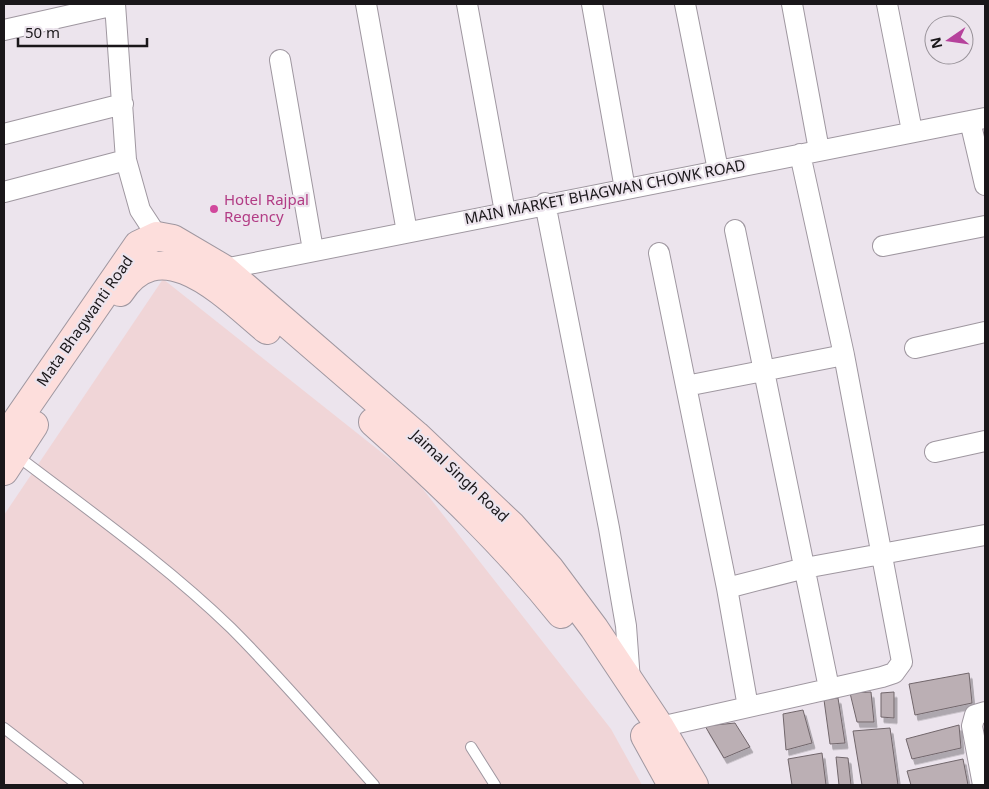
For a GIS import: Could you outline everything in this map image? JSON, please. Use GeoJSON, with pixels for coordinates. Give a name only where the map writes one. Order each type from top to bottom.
{"type":"FeatureCollection","features":[{"type":"Feature","properties":{"kind":"street"},"geometry":{"type":"LineString","coordinates":[[4,30],[115,4],[126,160],[140,210],[157,236]]}},
{"type":"Feature","properties":{"kind":"street"},"geometry":{"type":"LineString","coordinates":[[366,4],[407,232]]}},
{"type":"Feature","properties":{"kind":"street"},"geometry":{"type":"LineString","coordinates":[[467,4],[505,212]]}},
{"type":"Feature","properties":{"kind":"street"},"geometry":{"type":"LineString","coordinates":[[592,4],[625,188]]}},
{"type":"Feature","properties":{"kind":"street"},"geometry":{"type":"LineString","coordinates":[[685,4],[718,170]]}},
{"type":"Feature","properties":{"kind":"street"},"geometry":{"type":"LineString","coordinates":[[792,4],[820,150]]}},
{"type":"Feature","properties":{"kind":"street"},"geometry":{"type":"LineString","coordinates":[[887,4],[912,131]]}},
{"type":"Feature","properties":{"kind":"street"},"geometry":{"type":"LineString","coordinates":[[280,60],[313,250]]}},
{"type":"Feature","properties":{"kind":"street"},"geometry":{"type":"LineString","coordinates":[[4,134],[123,104]]}},
{"type":"Feature","properties":{"kind":"street"},"geometry":{"type":"LineString","coordinates":[[978,119],[985,185]]}},
{"type":"Feature","properties":{"kind":"street","name":"MAIN MARKET BHAGWAN CHOWK ROAD"},"geometry":{"type":"LineString","coordinates":[[224,269],[544,203],[978,119]]}},
{"type":"Feature","properties":{"kind":"street"},"geometry":{"type":"LineString","coordinates":[[660,727],[882,677],[894,672],[902,662],[844,355],[800,154]]}},
{"type":"Feature","properties":{"kind":"street"},"geometry":{"type":"LineString","coordinates":[[4,192],[126,160]]}},
{"type":"Feature","properties":{"kind":"street"},"geometry":{"type":"LineString","coordinates":[[544,203],[609,528],[626,626],[630,684]]}},
{"type":"Feature","properties":{"kind":"street"},"geometry":{"type":"LineString","coordinates":[[882,246],[985,226]]}},
{"type":"Feature","properties":{"kind":"street"},"geometry":{"type":"LineString","coordinates":[[735,230],[828,688]]}},
{"type":"Feature","properties":{"kind":"street","name":"Jaimal Singh Road"},"geometry":{"type":"LineString","coordinates":[[157,236],[173,238],[224,269],[416,435],[512,526],[550,569],[594,628],[660,727],[694,785]]}},
{"type":"Feature","properties":{"kind":"street","name":"Mata Bhagwanti Road"},"geometry":{"type":"LineString","coordinates":[[7,454],[138,245],[157,236]]}},
{"type":"Feature","properties":{"kind":"street"},"geometry":{"type":"LineString","coordinates":[[658,253],[727,588],[748,707]]}},
{"type":"Feature","properties":{"kind":"street"},"geometry":{"type":"LineString","coordinates":[[7,454],[128,278],[142,268],[160,264],[194,273],[292,350],[409,454],[438,480],[522,566],[572,628],[634,717],[672,785]]}},
{"type":"Feature","properties":{"kind":"street"},"geometry":{"type":"LineString","coordinates":[[915,348],[985,332]]}},
{"type":"Feature","properties":{"kind":"street"},"geometry":{"type":"LineString","coordinates":[[686,386],[844,355]]}},
{"type":"Feature","properties":{"kind":"street"},"geometry":{"type":"LineString","coordinates":[[935,452],[985,441]]}},
{"type":"Feature","properties":{"kind":"street"},"geometry":{"type":"LineString","coordinates":[[727,588],[805,568],[985,535]]}},
{"type":"Feature","properties":{"kind":"street"},"geometry":{"type":"LineString","coordinates":[[983,785],[972,726],[975,715],[985,712]]}},
{"type":"Feature","properties":{"kind":"lane"},"geometry":{"type":"LineString","coordinates":[[7,454],[114,530],[230,628],[295,695],[374,785]]}},
{"type":"Feature","properties":{"kind":"lane"},"geometry":{"type":"LineString","coordinates":[[4,728],[78,785]]}},
{"type":"Feature","properties":{"kind":"lane"},"geometry":{"type":"LineString","coordinates":[[471,747],[495,785]]}},
{"type":"Feature","properties":{"kind":"shaded area"},"geometry":{"type":"Polygon","coordinates":[[[163,279],[415,479],[611,729],[642,785],[4,785],[4,515],[163,279]]]}},
{"type":"Feature","properties":{"kind":"building"},"geometry":{"type":"Polygon","coordinates":[[[969,673],[972,703],[915,715],[909,684],[969,673]]]}},
{"type":"Feature","properties":{"kind":"building"},"geometry":{"type":"Polygon","coordinates":[[[871,692],[874,722],[857,722],[850,693],[871,692]]]}},
{"type":"Feature","properties":{"kind":"building"},"geometry":{"type":"Polygon","coordinates":[[[894,692],[894,718],[881,717],[881,693],[894,692]]]}},
{"type":"Feature","properties":{"kind":"building"},"geometry":{"type":"Polygon","coordinates":[[[838,698],[845,743],[830,744],[824,700],[838,698]]]}},
{"type":"Feature","properties":{"kind":"building"},"geometry":{"type":"Polygon","coordinates":[[[803,710],[812,743],[786,750],[783,714],[803,710]]]}},
{"type":"Feature","properties":{"kind":"building"},"geometry":{"type":"Polygon","coordinates":[[[735,723],[750,747],[724,758],[705,726],[735,723]]]}},
{"type":"Feature","properties":{"kind":"building"},"geometry":{"type":"Polygon","coordinates":[[[959,725],[961,748],[912,759],[906,739],[959,725]]]}},
{"type":"Feature","properties":{"kind":"building"},"geometry":{"type":"Polygon","coordinates":[[[890,728],[898,785],[862,785],[853,731],[890,728]]]}},
{"type":"Feature","properties":{"kind":"building"},"geometry":{"type":"Polygon","coordinates":[[[822,753],[826,785],[792,785],[788,759],[822,753]]]}},
{"type":"Feature","properties":{"kind":"building"},"geometry":{"type":"Polygon","coordinates":[[[836,757],[848,758],[851,785],[839,785],[836,757]]]}},
{"type":"Feature","properties":{"kind":"building"},"geometry":{"type":"Polygon","coordinates":[[[963,759],[968,785],[911,785],[907,771],[963,759]]]}},
{"type":"Feature","properties":{"kind":"place","name":"Hotel Rajpal Regency"},"geometry":{"type":"Point","coordinates":[214,209]}}]}
